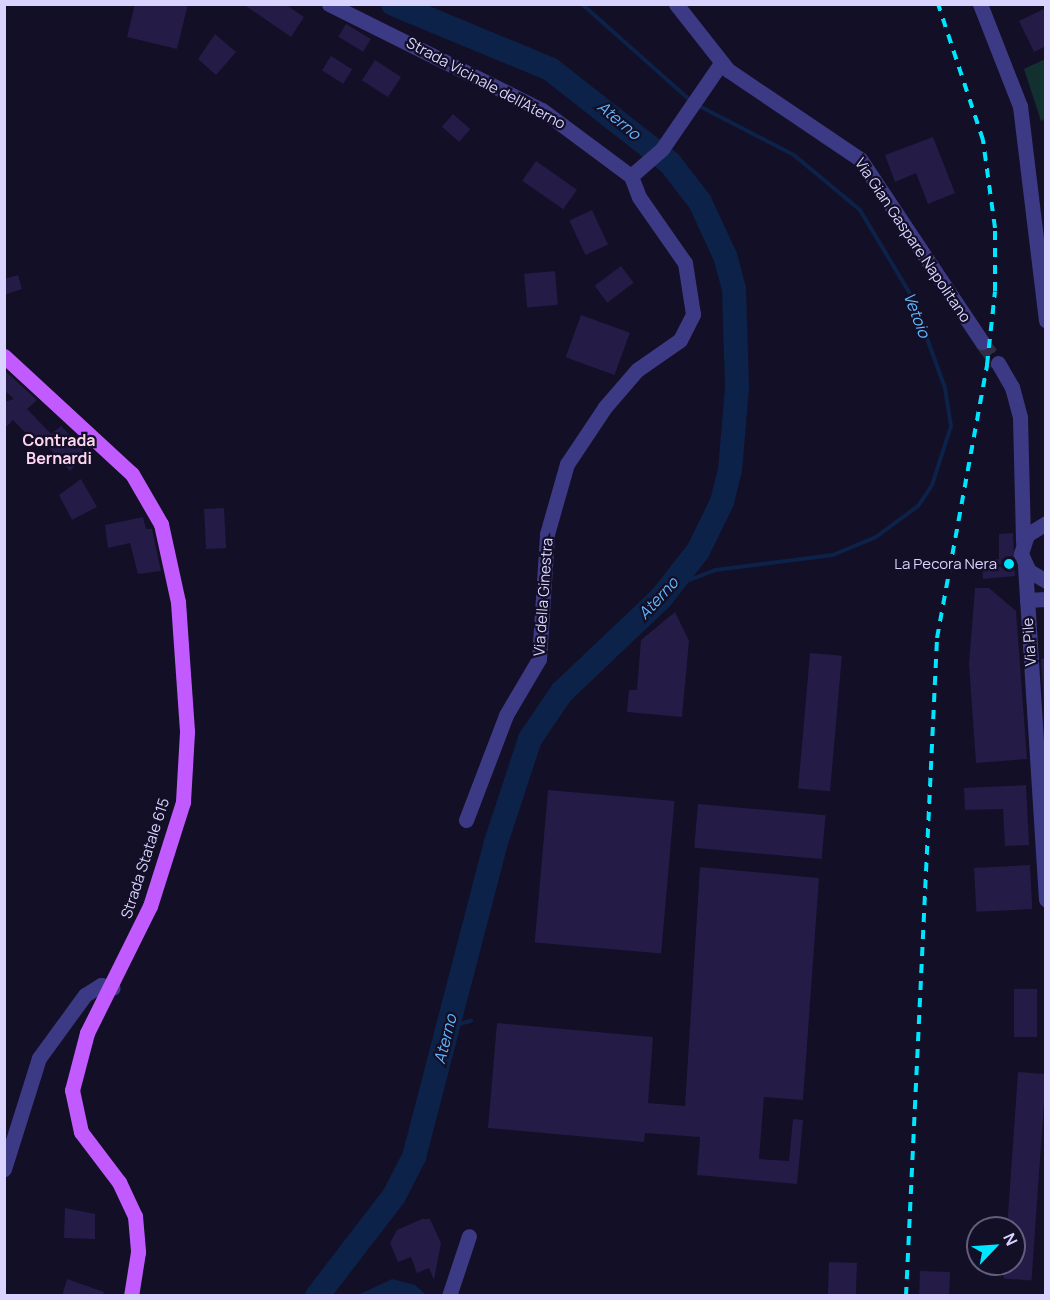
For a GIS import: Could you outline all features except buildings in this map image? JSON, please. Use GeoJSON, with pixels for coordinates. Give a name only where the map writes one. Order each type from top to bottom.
{"type":"FeatureCollection","features":[{"type":"Feature","properties":{"kind":"main road","name":"Strada Statale 615"},"geometry":{"type":"LineString","coordinates":[[4,356],[132,474],[161,524],[176,590],[187,732],[183,802],[150,906],[82,1046],[72,1103],[81,1132],[119,1182],[135,1216],[138,1252],[131,1296]]}},
{"type":"Feature","properties":{"kind":"street","name":"Strada Vicinale dell'Aterno"},"geometry":{"type":"LineString","coordinates":[[329,4],[542,110],[631,176]]}},
{"type":"Feature","properties":{"kind":"street","name":"Via Gian Gaspare Napolitano"},"geometry":{"type":"LineString","coordinates":[[676,4],[721,63],[854,152],[982,342]]}},
{"type":"Feature","properties":{"kind":"street"},"geometry":{"type":"LineString","coordinates":[[980,4],[1018,100],[1034,234],[1044,282],[1046,320]]}},
{"type":"Feature","properties":{"kind":"street"},"geometry":{"type":"LineString","coordinates":[[631,176],[645,166],[690,111],[703,86],[721,63]]}},
{"type":"Feature","properties":{"kind":"street","name":"Via della Ginestra"},"geometry":{"type":"LineString","coordinates":[[466,820],[506,715],[539,659],[545,551],[567,464],[605,407],[637,370],[673,347],[693,314],[682,257],[639,197],[631,176]]}},
{"type":"Feature","properties":{"kind":"street"},"geometry":{"type":"LineString","coordinates":[[1034,234],[1046,252]]}},
{"type":"Feature","properties":{"kind":"street"},"geometry":{"type":"LineString","coordinates":[[998,363],[1019,410],[1023,542]]}},
{"type":"Feature","properties":{"kind":"street"},"geometry":{"type":"LineString","coordinates":[[1021,489],[1031,512],[1046,523],[1023,542]]}},
{"type":"Feature","properties":{"kind":"street","name":"Via Pile"},"geometry":{"type":"LineString","coordinates":[[1023,542],[1046,899]]}},
{"type":"Feature","properties":{"kind":"street"},"geometry":{"type":"LineString","coordinates":[[1025,566],[1046,580]]}},
{"type":"Feature","properties":{"kind":"street"},"geometry":{"type":"LineString","coordinates":[[1026,600],[1046,598]]}},
{"type":"Feature","properties":{"kind":"street"},"geometry":{"type":"LineString","coordinates":[[4,1169],[39,1058],[85,995],[101,986],[112,988]]}},
{"type":"Feature","properties":{"kind":"street"},"geometry":{"type":"LineString","coordinates":[[449,1296],[469,1236]]}},
{"type":"Feature","properties":{"kind":"green space"},"geometry":{"type":"Polygon","coordinates":[[[1045,59],[1045,119],[1041,121],[1024,69],[1045,59]]]}},
{"type":"Feature","properties":{"kind":"water"},"geometry":{"type":"Polygon","coordinates":[[[392,1279],[415,1285],[426,1295],[358,1295],[392,1279]]]}},
{"type":"Feature","properties":{"kind":"waterway","name":"Aterno"},"geometry":{"type":"LineString","coordinates":[[317,1296],[394,1196],[414,1157],[495,845],[530,739],[562,692],[661,598],[698,551],[722,502],[730,471],[737,388],[734,289],[725,256],[700,202],[670,163],[550,69],[393,4]]}},
{"type":"Feature","properties":{"kind":"waterway","name":"Vetoio"},"geometry":{"type":"LineString","coordinates":[[582,4],[691,101]]}},
{"type":"Feature","properties":{"kind":"waterway","name":"Vetoio"},"geometry":{"type":"LineString","coordinates":[[671,587],[715,570],[833,555],[876,537],[918,506],[932,485],[951,426],[945,388],[912,297],[860,210],[794,155],[697,105]]}},
{"type":"Feature","properties":{"kind":"waterway"},"geometry":{"type":"LineString","coordinates":[[448,1027],[471,1021]]}},
{"type":"Feature","properties":{"kind":"tunnel"},"geometry":{"type":"LineString","coordinates":[[982,342],[998,363]]}},
{"type":"Feature","properties":{"kind":"railway"},"geometry":{"type":"LineString","coordinates":[[906,1296],[937,638],[987,365],[995,291],[995,228],[983,140],[938,4]]}},
{"type":"Feature","properties":{"kind":"place","name":"La Pecora Nera"},"geometry":{"type":"Point","coordinates":[1009,564]}},
{"type":"Feature","properties":{"kind":"district","name":"Contrada Bernardi"},"geometry":{"type":"Point","coordinates":[59,449]}}]}
